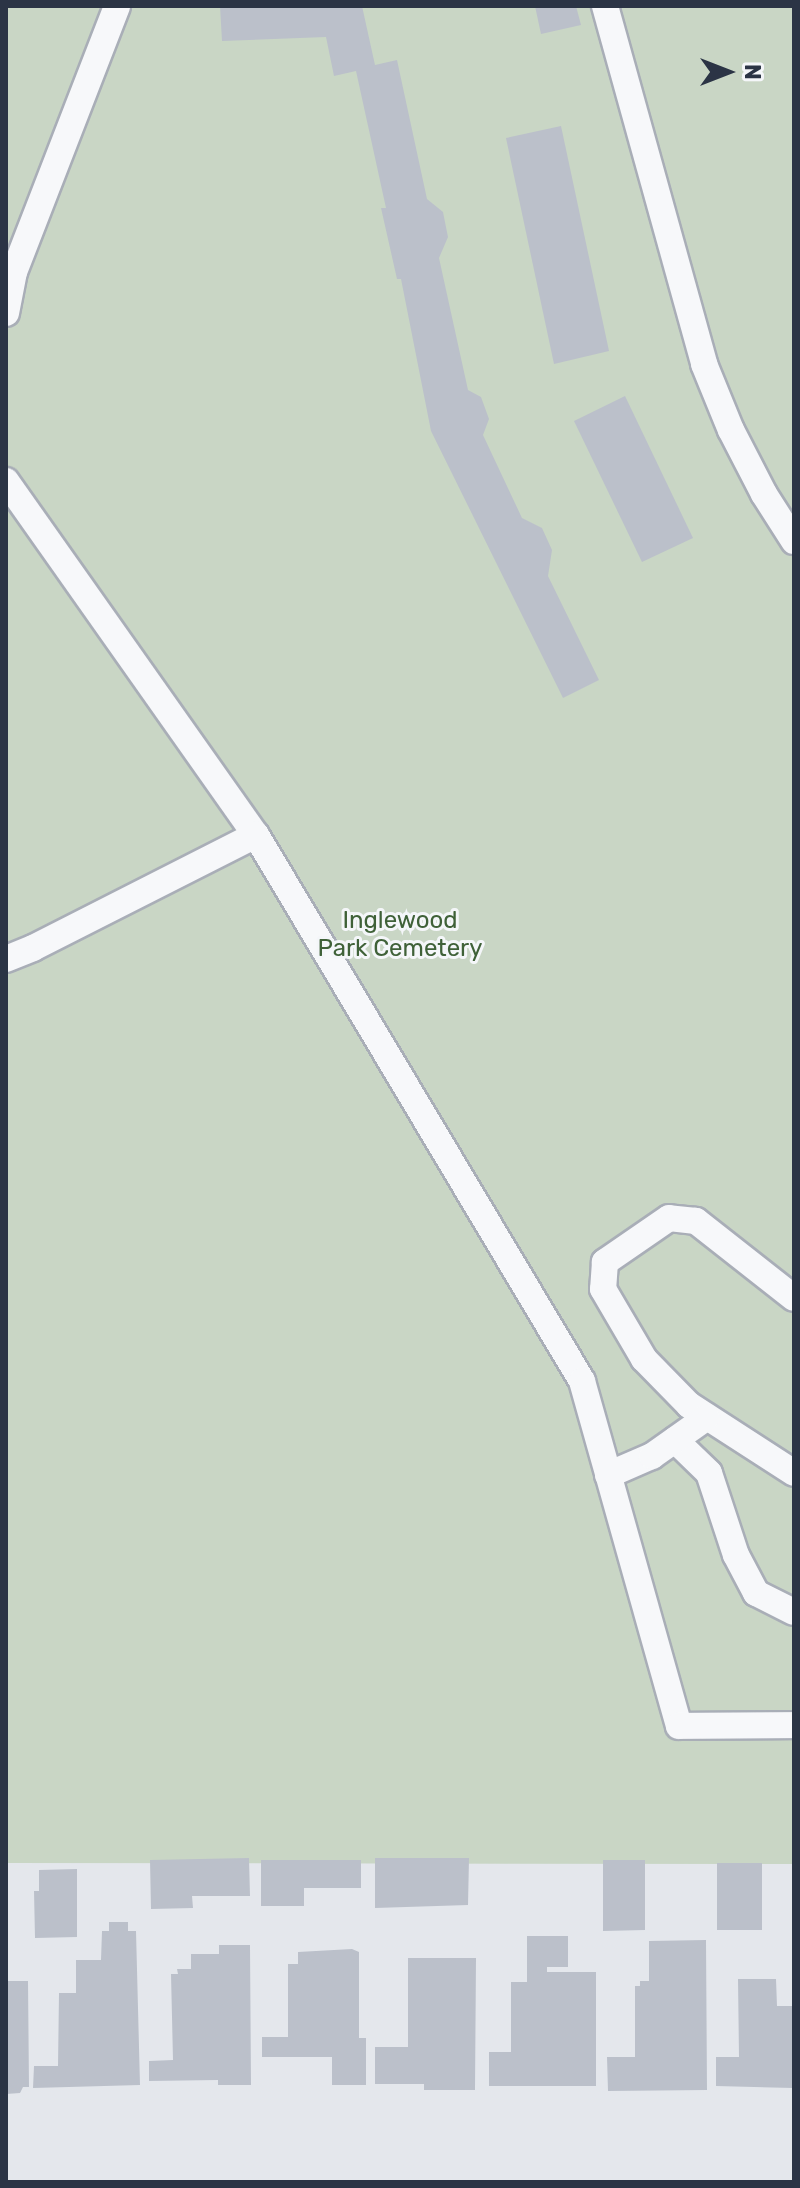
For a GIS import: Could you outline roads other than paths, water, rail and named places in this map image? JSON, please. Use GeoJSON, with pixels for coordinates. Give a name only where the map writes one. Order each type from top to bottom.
{"type":"FeatureCollection","features":[{"type":"Feature","properties":{"kind":"lane"},"geometry":{"type":"LineString","coordinates":[[6,313],[14,272],[117,6]]}},
{"type":"Feature","properties":{"kind":"lane"},"geometry":{"type":"LineString","coordinates":[[605,6],[704,364],[731,430],[794,541]]}},
{"type":"Feature","properties":{"kind":"lane"},"geometry":{"type":"LineString","coordinates":[[6,481],[256,835],[582,1381],[679,1726],[794,1725]]}},
{"type":"Feature","properties":{"kind":"lane"},"geometry":{"type":"LineString","coordinates":[[6,959],[256,835]]}},
{"type":"Feature","properties":{"kind":"lane"},"geometry":{"type":"LineString","coordinates":[[794,1298],[696,1221],[669,1218],[605,1262],[603,1289],[644,1359],[689,1405],[794,1473]]}},
{"type":"Feature","properties":{"kind":"lane"},"geometry":{"type":"LineString","coordinates":[[608,1475],[652,1456],[707,1417]]}},
{"type":"Feature","properties":{"kind":"lane"},"geometry":{"type":"LineString","coordinates":[[675,1440],[709,1473],[736,1555],[756,1593],[794,1612]]}},
{"type":"Feature","properties":{"kind":"park label","name":"Inglewood Park Cemetery"},"geometry":{"type":"Point","coordinates":[400,935]}}]}
